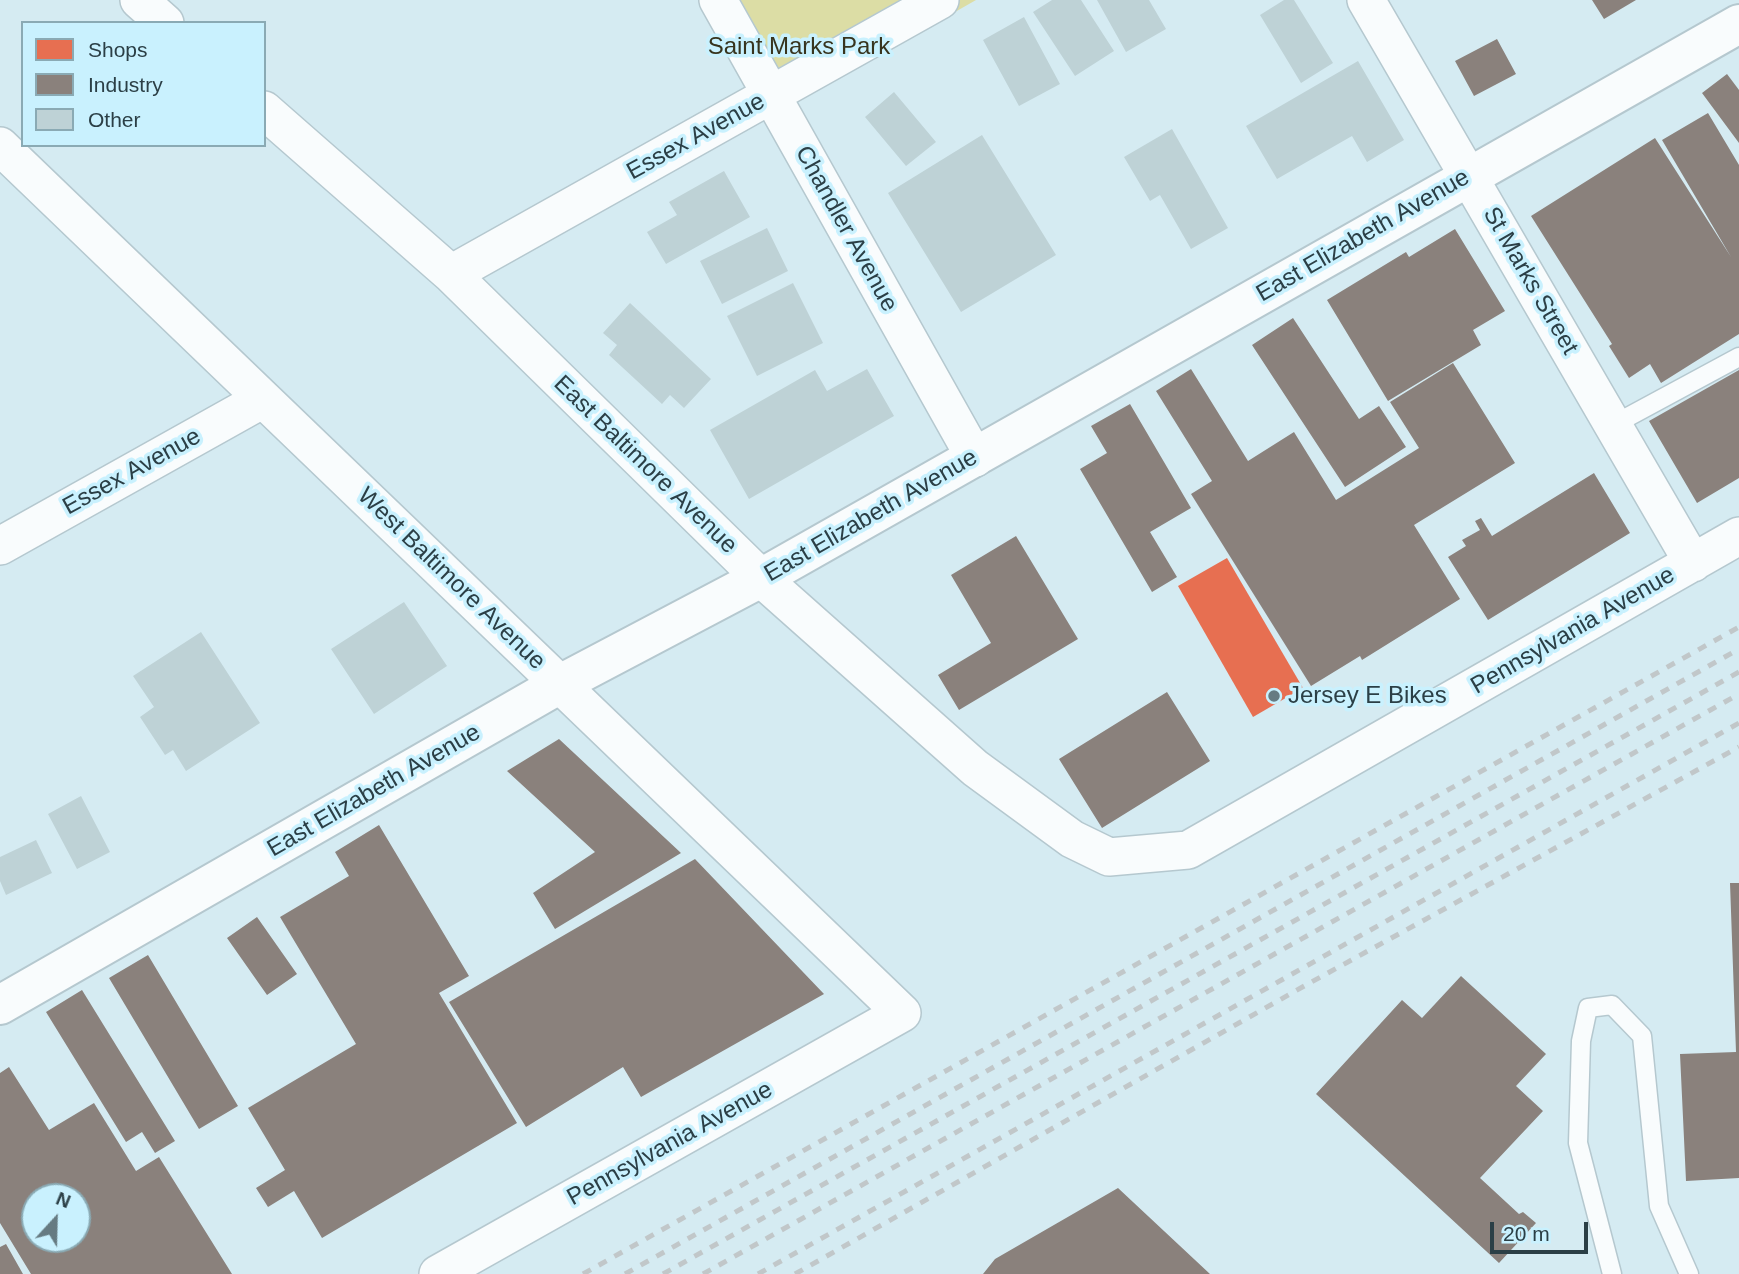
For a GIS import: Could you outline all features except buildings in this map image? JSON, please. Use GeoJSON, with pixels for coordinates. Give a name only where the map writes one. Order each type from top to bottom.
{"type":"FeatureCollection","features":[{"type":"Feature","properties":{"kind":"street","name":"Chandler Avenue"},"geometry":{"type":"LineString","coordinates":[[718,0],[975,458]]}},
{"type":"Feature","properties":{"kind":"street","name":"Essex Avenue"},"geometry":{"type":"LineString","coordinates":[[451,274],[940,0]]}},
{"type":"Feature","properties":{"kind":"street","name":"St Marks Street"},"geometry":{"type":"LineString","coordinates":[[1366,0],[1693,563]]}},
{"type":"Feature","properties":{"kind":"street","name":"East Elizabeth Avenue"},"geometry":{"type":"LineString","coordinates":[[0,1005],[560,684],[761,578],[1739,24]]}},
{"type":"Feature","properties":{"kind":"street","name":"East Baltimore Avenue"},"geometry":{"type":"LineString","coordinates":[[266,112],[451,274],[761,578],[975,768],[1072,839],[1110,858],[1188,850]]}},
{"type":"Feature","properties":{"kind":"street","name":"West Baltimore Avenue"},"geometry":{"type":"LineString","coordinates":[[0,146],[902,1013]]}},
{"type":"Feature","properties":{"kind":"street","name":"Essex Avenue"},"geometry":{"type":"LineString","coordinates":[[0,546],[263,399]]}},
{"type":"Feature","properties":{"kind":"street","name":"Pennsylvania Avenue"},"geometry":{"type":"LineString","coordinates":[[1188,850],[1739,536]]}},
{"type":"Feature","properties":{"kind":"street","name":"Pennsylvania Avenue"},"geometry":{"type":"LineString","coordinates":[[438,1274],[902,1013]]}},
{"type":"Feature","properties":{"kind":"lane"},"geometry":{"type":"LineString","coordinates":[[1613,425],[1739,357]]}},
{"type":"Feature","properties":{"kind":"lane"},"geometry":{"type":"LineString","coordinates":[[1612,1274],[1578,1143],[1581,1041],[1588,1008],[1612,1005],[1642,1037],[1659,1206],[1689,1274]]}},
{"type":"Feature","properties":{"kind":"green space","name":"Saint Marks Park"},"geometry":{"type":"Polygon","coordinates":[[[720,0],[976,0],[780,112],[720,0]]]}},
{"type":"Feature","properties":{"kind":"railway"},"geometry":{"type":"LineString","coordinates":[[583,1274],[1739,627]]}},
{"type":"Feature","properties":{"kind":"railway"},"geometry":{"type":"LineString","coordinates":[[625,1274],[1739,649]]}},
{"type":"Feature","properties":{"kind":"railway"},"geometry":{"type":"LineString","coordinates":[[663,1274],[1739,672]]}},
{"type":"Feature","properties":{"kind":"railway"},"geometry":{"type":"LineString","coordinates":[[703,1274],[1739,694]]}},
{"type":"Feature","properties":{"kind":"railway"},"geometry":{"type":"LineString","coordinates":[[758,1274],[1739,723]]}},
{"type":"Feature","properties":{"kind":"railway"},"geometry":{"type":"LineString","coordinates":[[795,1274],[1306,985],[1739,747]]}},
{"type":"Feature","properties":{"kind":"place","name":"Jersey E Bikes"},"geometry":{"type":"Point","coordinates":[1274,696]}}]}
